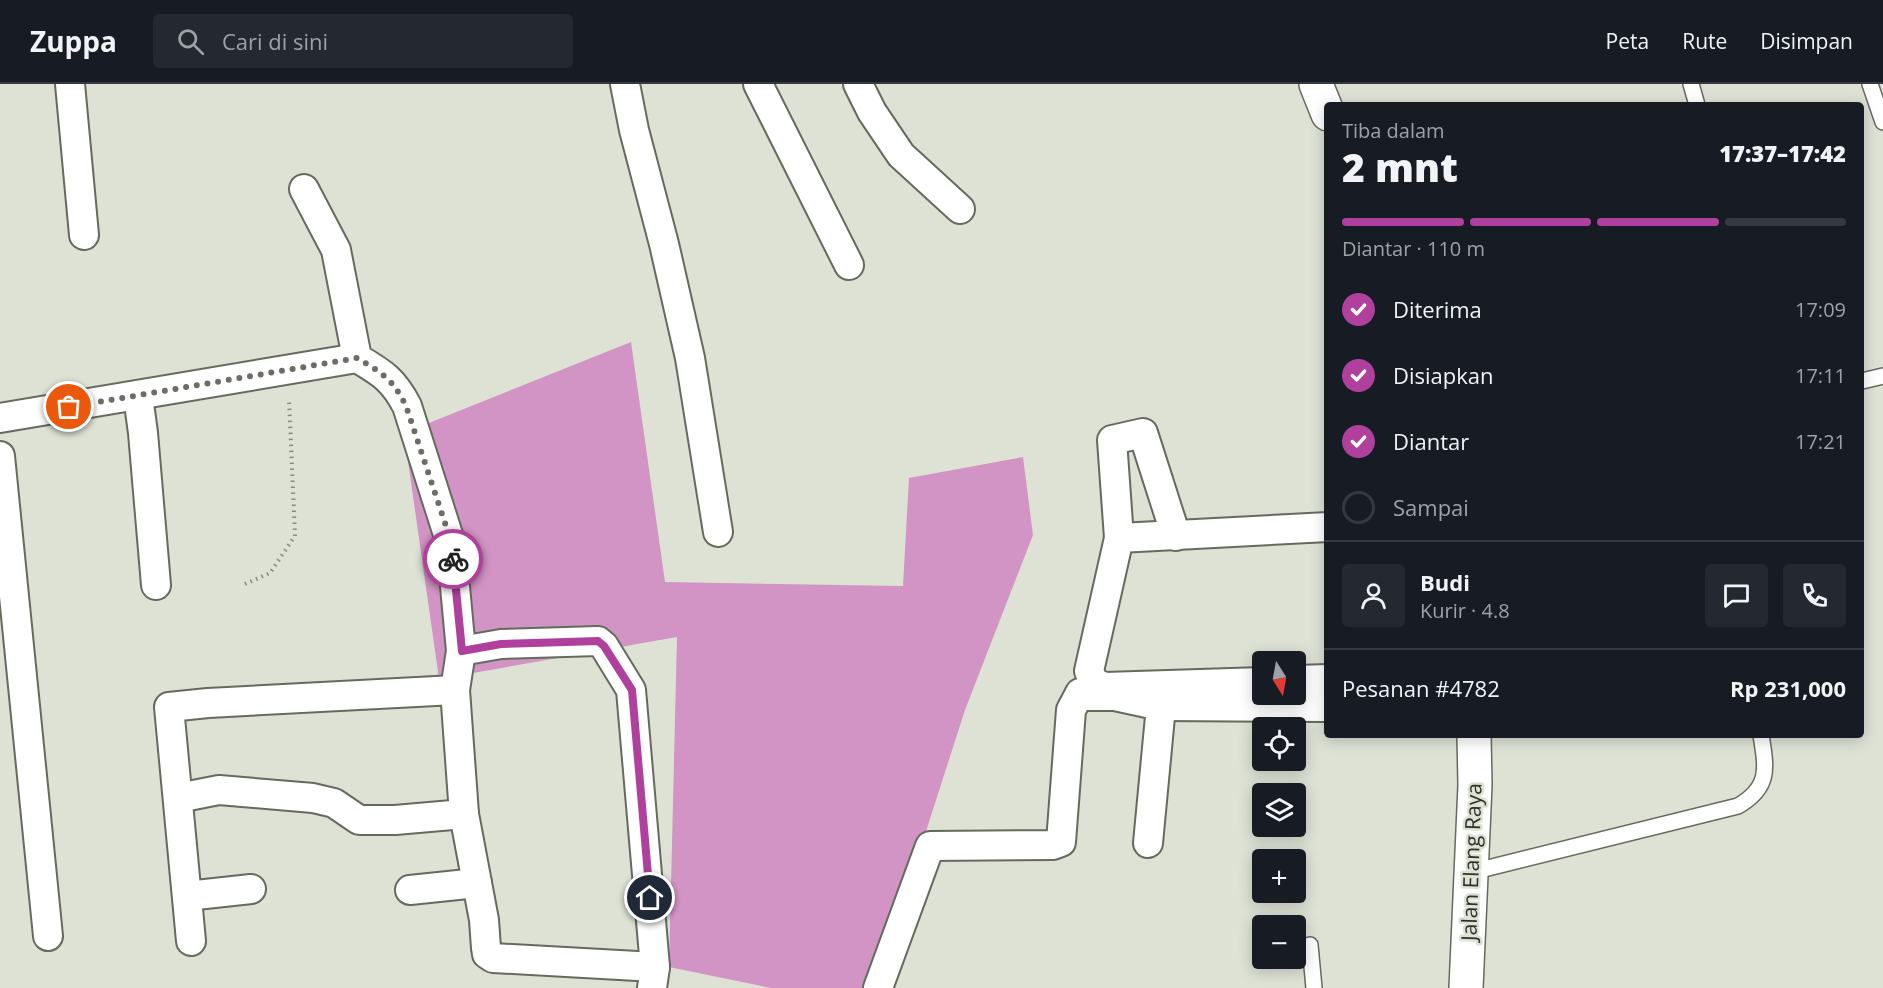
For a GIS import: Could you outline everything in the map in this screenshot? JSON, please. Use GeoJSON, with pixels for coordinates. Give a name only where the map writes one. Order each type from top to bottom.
{"type":"FeatureCollection","features":[{"type":"Feature","properties":{"kind":"street"},"geometry":{"type":"LineString","coordinates":[[70,84],[84,235]]}},
{"type":"Feature","properties":{"kind":"street"},"geometry":{"type":"LineString","coordinates":[[625,84],[634,130],[662,233],[690,358],[718,532]]}},
{"type":"Feature","properties":{"kind":"street"},"geometry":{"type":"LineString","coordinates":[[758,84],[849,265]]}},
{"type":"Feature","properties":{"kind":"street"},"geometry":{"type":"LineString","coordinates":[[858,84],[872,112],[901,155],[960,209]]}},
{"type":"Feature","properties":{"kind":"street"},"geometry":{"type":"LineString","coordinates":[[1316,84],[1324,104]]}},
{"type":"Feature","properties":{"kind":"street"},"geometry":{"type":"LineString","coordinates":[[304,189],[336,250],[357,358]]}},
{"type":"Feature","properties":{"kind":"street"},"geometry":{"type":"LineString","coordinates":[[0,418],[357,358],[385,375],[398,388],[406,406],[452,544],[462,651],[455,690],[464,814],[484,920],[484,943],[490,957],[653,978],[632,690],[604,646],[598,641],[501,644],[462,651]]}},
{"type":"Feature","properties":{"kind":"street"},"geometry":{"type":"LineString","coordinates":[[138,396],[156,585]]}},
{"type":"Feature","properties":{"kind":"street"},"geometry":{"type":"LineString","coordinates":[[1176,536],[1143,433],[1112,440],[1119,538],[1089,670],[1094,683],[1105,687],[1252,682]]}},
{"type":"Feature","properties":{"kind":"street"},"geometry":{"type":"LineString","coordinates":[[0,456],[48,936]]}},
{"type":"Feature","properties":{"kind":"street"},"geometry":{"type":"LineString","coordinates":[[1119,538],[1324,527]]}},
{"type":"Feature","properties":{"kind":"street"},"geometry":{"type":"LineString","coordinates":[[1306,680],[1324,679]]}},
{"type":"Feature","properties":{"kind":"street"},"geometry":{"type":"LineString","coordinates":[[191,941],[169,708],[208,703],[455,690]]}},
{"type":"Feature","properties":{"kind":"street"},"geometry":{"type":"LineString","coordinates":[[878,988],[930,846],[1053,846],[1061,842],[1071,710],[1080,693],[1090,696],[1115,696],[1161,706],[1324,707]]}},
{"type":"Feature","properties":{"kind":"street"},"geometry":{"type":"LineString","coordinates":[[1148,843],[1161,706]]}},
{"type":"Feature","properties":{"kind":"street","name":"Jalan Elang Raya"},"geometry":{"type":"LineString","coordinates":[[1467,988],[1475,784],[1474,738]]}},
{"type":"Feature","properties":{"kind":"street"},"geometry":{"type":"LineString","coordinates":[[178,798],[219,790],[312,798],[334,802],[359,820],[395,820],[464,814]]}},
{"type":"Feature","properties":{"kind":"street"},"geometry":{"type":"LineString","coordinates":[[410,890],[477,883]]}},
{"type":"Feature","properties":{"kind":"street"},"geometry":{"type":"LineString","coordinates":[[187,896],[252,889]]}},
{"type":"Feature","properties":{"kind":"lane"},"geometry":{"type":"LineString","coordinates":[[1691,84],[1696,102]]}},
{"type":"Feature","properties":{"kind":"lane"},"geometry":{"type":"LineString","coordinates":[[1870,84],[1883,122]]}},
{"type":"Feature","properties":{"kind":"lane"},"geometry":{"type":"LineString","coordinates":[[1864,381],[1883,376]]}},
{"type":"Feature","properties":{"kind":"lane"},"geometry":{"type":"LineString","coordinates":[[1472,872],[1738,806],[1750,799],[1763,780],[1766,767],[1761,738]]}},
{"type":"Feature","properties":{"kind":"lane"},"geometry":{"type":"LineString","coordinates":[[1310,945],[1314,988]]}},
{"type":"Feature","properties":{"kind":"path"},"geometry":{"type":"LineString","coordinates":[[245,584],[270,573],[295,537],[288,370]]}},
{"type":"Feature","properties":{"kind":"shaded area"},"geometry":{"type":"Polygon","coordinates":[[[631,342],[665,582],[903,586],[909,478],[1023,457],[1033,535],[965,710],[900,912],[871,988],[771,988],[669,967],[677,637],[439,679],[404,433],[631,342]]]}},
{"type":"Feature","properties":{"kind":"way so far"},"geometry":{"type":"LineString","coordinates":[[69,407],[357,358],[385,375],[398,388],[452,544],[453,559]]}},
{"type":"Feature","properties":{"kind":"route"},"geometry":{"type":"LineString","coordinates":[[453,559],[462,651],[501,644],[598,641],[602,643],[632,690],[650,898]]}}]}
